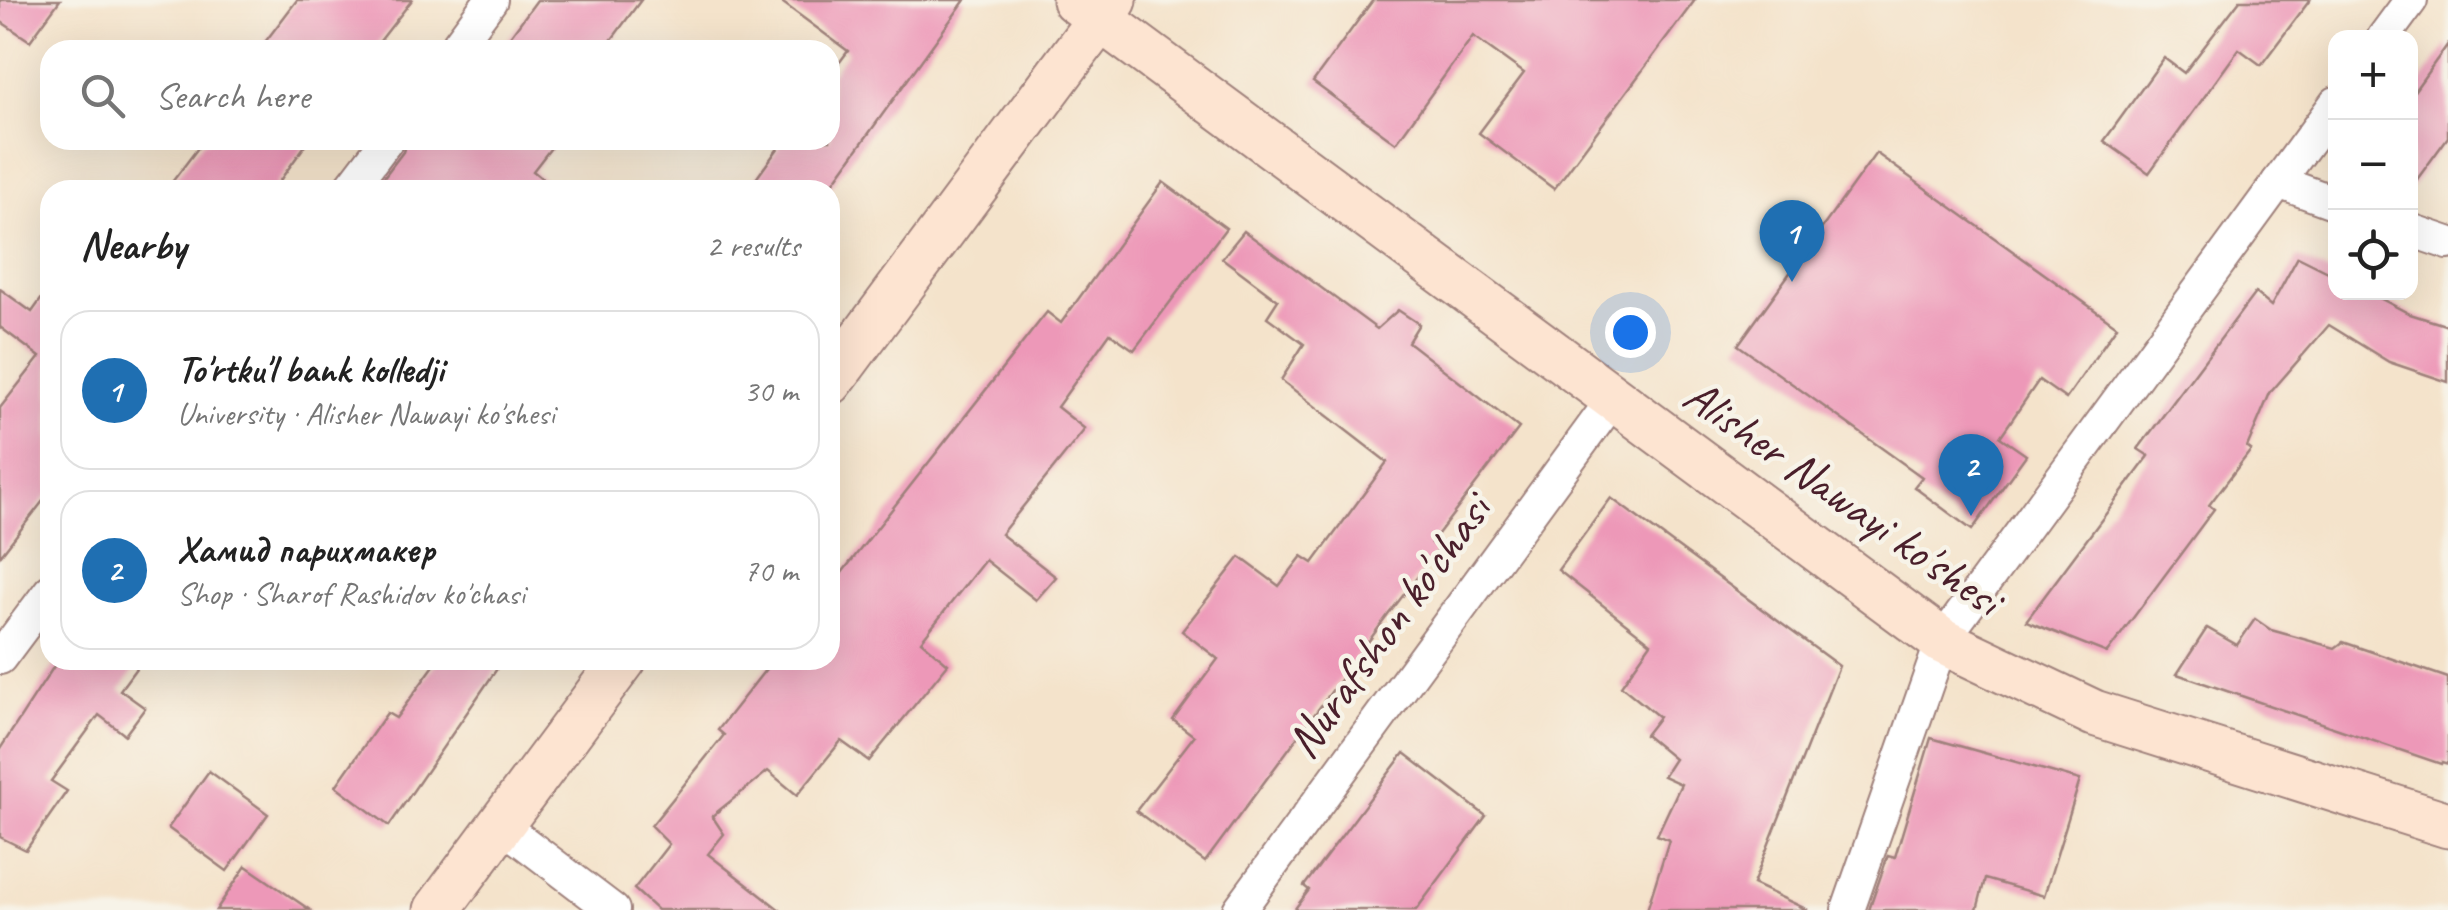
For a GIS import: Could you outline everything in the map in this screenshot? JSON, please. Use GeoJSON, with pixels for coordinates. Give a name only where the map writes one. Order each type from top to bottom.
{"type":"FeatureCollection","features":[{"type":"Feature","properties":{"kind":"street"},"geometry":{"type":"LineString","coordinates":[[461,40],[491,0]]}},
{"type":"Feature","properties":{"kind":"street"},"geometry":{"type":"LineString","coordinates":[[2389,30],[2411,0]]}},
{"type":"Feature","properties":{"kind":"street"},"geometry":{"type":"LineString","coordinates":[[840,368],[1097,6]]}},
{"type":"Feature","properties":{"kind":"street","name":"Alisher Nawayi ko'shesi"},"geometry":{"type":"LineString","coordinates":[[1097,6],[1614,398],[1942,640],[2094,713],[2448,824]]}},
{"type":"Feature","properties":{"kind":"street"},"geometry":{"type":"LineString","coordinates":[[1848,910],[1942,640],[2328,114]]}},
{"type":"Feature","properties":{"kind":"street"},"geometry":{"type":"LineString","coordinates":[[357,180],[380,150]]}},
{"type":"Feature","properties":{"kind":"street"},"geometry":{"type":"LineString","coordinates":[[2278,182],[2328,200]]}},
{"type":"Feature","properties":{"kind":"street"},"geometry":{"type":"LineString","coordinates":[[2418,233],[2448,243]]}},
{"type":"Feature","properties":{"kind":"street","name":"Nurafshon ko'chasi"},"geometry":{"type":"LineString","coordinates":[[1240,910],[1614,398]]}},
{"type":"Feature","properties":{"kind":"street"},"geometry":{"type":"LineString","coordinates":[[0,658],[40,604]]}},
{"type":"Feature","properties":{"kind":"street"},"geometry":{"type":"LineString","coordinates":[[437,910],[616,670]]}},
{"type":"Feature","properties":{"kind":"street"},"geometry":{"type":"LineString","coordinates":[[500,825],[614,910]]}},
{"type":"Feature","properties":{"kind":"building"},"geometry":{"type":"Polygon","coordinates":[[[0,0],[60,0],[30,41],[0,21],[0,0]]]}},
{"type":"Feature","properties":{"kind":"building"},"geometry":{"type":"Polygon","coordinates":[[[297,0],[412,0],[381,40],[267,40],[297,0]]]}},
{"type":"Feature","properties":{"kind":"building"},"geometry":{"type":"Polygon","coordinates":[[[537,0],[641,0],[611,40],[507,40],[537,0]]]}},
{"type":"Feature","properties":{"kind":"building"},"geometry":{"type":"Polygon","coordinates":[[[779,0],[965,0],[835,180],[755,180],[777,150],[840,150],[840,62],[848,51],[840,40],[833,40],[779,0]]]}},
{"type":"Feature","properties":{"kind":"building"},"geometry":{"type":"Polygon","coordinates":[[[1373,0],[1695,0],[1554,189],[1479,133],[1524,73],[1473,36],[1396,143],[1313,82],[1373,0]]]}},
{"type":"Feature","properties":{"kind":"building"},"geometry":{"type":"Polygon","coordinates":[[[2240,0],[2310,0],[2261,65],[2239,49],[2149,173],[2104,141],[2164,58],[2184,73],[2240,0]]]}},
{"type":"Feature","properties":{"kind":"building"},"geometry":{"type":"Polygon","coordinates":[[[2448,44],[2448,137],[2418,178],[2418,120],[2418,86],[2448,44]]]}},
{"type":"Feature","properties":{"kind":"building"},"geometry":{"type":"Polygon","coordinates":[[[196,150],[302,150],[280,180],[174,180],[196,150]]]}},
{"type":"Feature","properties":{"kind":"building"},"geometry":{"type":"Polygon","coordinates":[[[549,150],[533,171],[544,180],[382,180],[403,152],[549,150]]]}},
{"type":"Feature","properties":{"kind":"building"},"geometry":{"type":"Polygon","coordinates":[[[1876,153],[2117,326],[2066,399],[2039,380],[2000,437],[2026,455],[1972,530],[1914,487],[1922,477],[1738,345],[1876,153]]]}},
{"type":"Feature","properties":{"kind":"building"},"geometry":{"type":"Polygon","coordinates":[[[1163,182],[1226,228],[1134,350],[1110,333],[1057,407],[1085,429],[1001,534],[1056,577],[1036,600],[985,560],[921,641],[948,664],[869,761],[841,741],[797,795],[768,771],[712,816],[724,834],[708,854],[780,910],[657,910],[634,889],[669,844],[651,826],[724,735],[718,730],[765,670],[840,670],[840,575],[1047,312],[1061,323],[1163,182]]]}},
{"type":"Feature","properties":{"kind":"building"},"geometry":{"type":"Polygon","coordinates":[[[1244,231],[1377,329],[1398,310],[1419,324],[1408,342],[1519,428],[1431,543],[1439,549],[1205,862],[1136,811],[1194,736],[1173,720],[1218,659],[1182,631],[1240,557],[1279,586],[1302,556],[1313,563],[1387,462],[1281,380],[1304,344],[1267,317],[1278,300],[1222,258],[1244,231]]]}},
{"type":"Feature","properties":{"kind":"building"},"geometry":{"type":"Polygon","coordinates":[[[2298,257],[2328,272],[2328,300],[2383,300],[2410,314],[2448,326],[2448,382],[2389,362],[2329,325],[2270,393],[2247,447],[2251,450],[2209,505],[2214,509],[2107,653],[2026,621],[2149,456],[2138,449],[2255,293],[2271,306],[2298,257]]]}},
{"type":"Feature","properties":{"kind":"building"},"geometry":{"type":"Polygon","coordinates":[[[0,289],[32,312],[40,301],[40,357],[0,327],[0,289]]]}},
{"type":"Feature","properties":{"kind":"building"},"geometry":{"type":"Polygon","coordinates":[[[40,357],[40,505],[0,556],[0,408],[40,357]]]}},
{"type":"Feature","properties":{"kind":"building"},"geometry":{"type":"Polygon","coordinates":[[[1611,498],[1839,666],[1753,884],[1808,910],[1647,910],[1669,840],[1657,835],[1681,784],[1663,776],[1674,759],[1645,735],[1659,717],[1621,686],[1651,643],[1558,570],[1611,498]]]}},
{"type":"Feature","properties":{"kind":"building"},"geometry":{"type":"Polygon","coordinates":[[[2255,619],[2271,630],[2335,648],[2343,642],[2448,678],[2448,764],[2177,674],[2207,628],[2237,645],[2255,619]]]}},
{"type":"Feature","properties":{"kind":"building"},"geometry":{"type":"Polygon","coordinates":[[[51,670],[135,670],[120,690],[145,708],[125,735],[99,715],[51,781],[67,791],[26,850],[0,837],[0,749],[51,670]]]}},
{"type":"Feature","properties":{"kind":"building"},"geometry":{"type":"Polygon","coordinates":[[[431,670],[496,670],[389,826],[336,786],[387,713],[396,718],[431,670]]]}},
{"type":"Feature","properties":{"kind":"building"},"geometry":{"type":"Polygon","coordinates":[[[1931,738],[2080,780],[2044,896],[1985,879],[1977,910],[1869,910],[1888,855],[1895,857],[1931,738]]]}},
{"type":"Feature","properties":{"kind":"building"},"geometry":{"type":"Polygon","coordinates":[[[1404,753],[1486,816],[1416,910],[1294,910],[1309,890],[1304,886],[1404,753]]]}},
{"type":"Feature","properties":{"kind":"building"},"geometry":{"type":"Polygon","coordinates":[[[209,771],[268,814],[227,871],[168,828],[209,771]]]}},
{"type":"Feature","properties":{"kind":"building"},"geometry":{"type":"Polygon","coordinates":[[[246,866],[310,910],[216,910],[246,866]]]}},
{"type":"Feature","properties":{"kind":"place","name":"To'rtku'l bank kolledji"},"geometry":{"type":"Point","coordinates":[1792,282]}},
{"type":"Feature","properties":{"kind":"place","name":"Хамид парихмакер"},"geometry":{"type":"Point","coordinates":[1971,516]}}]}
